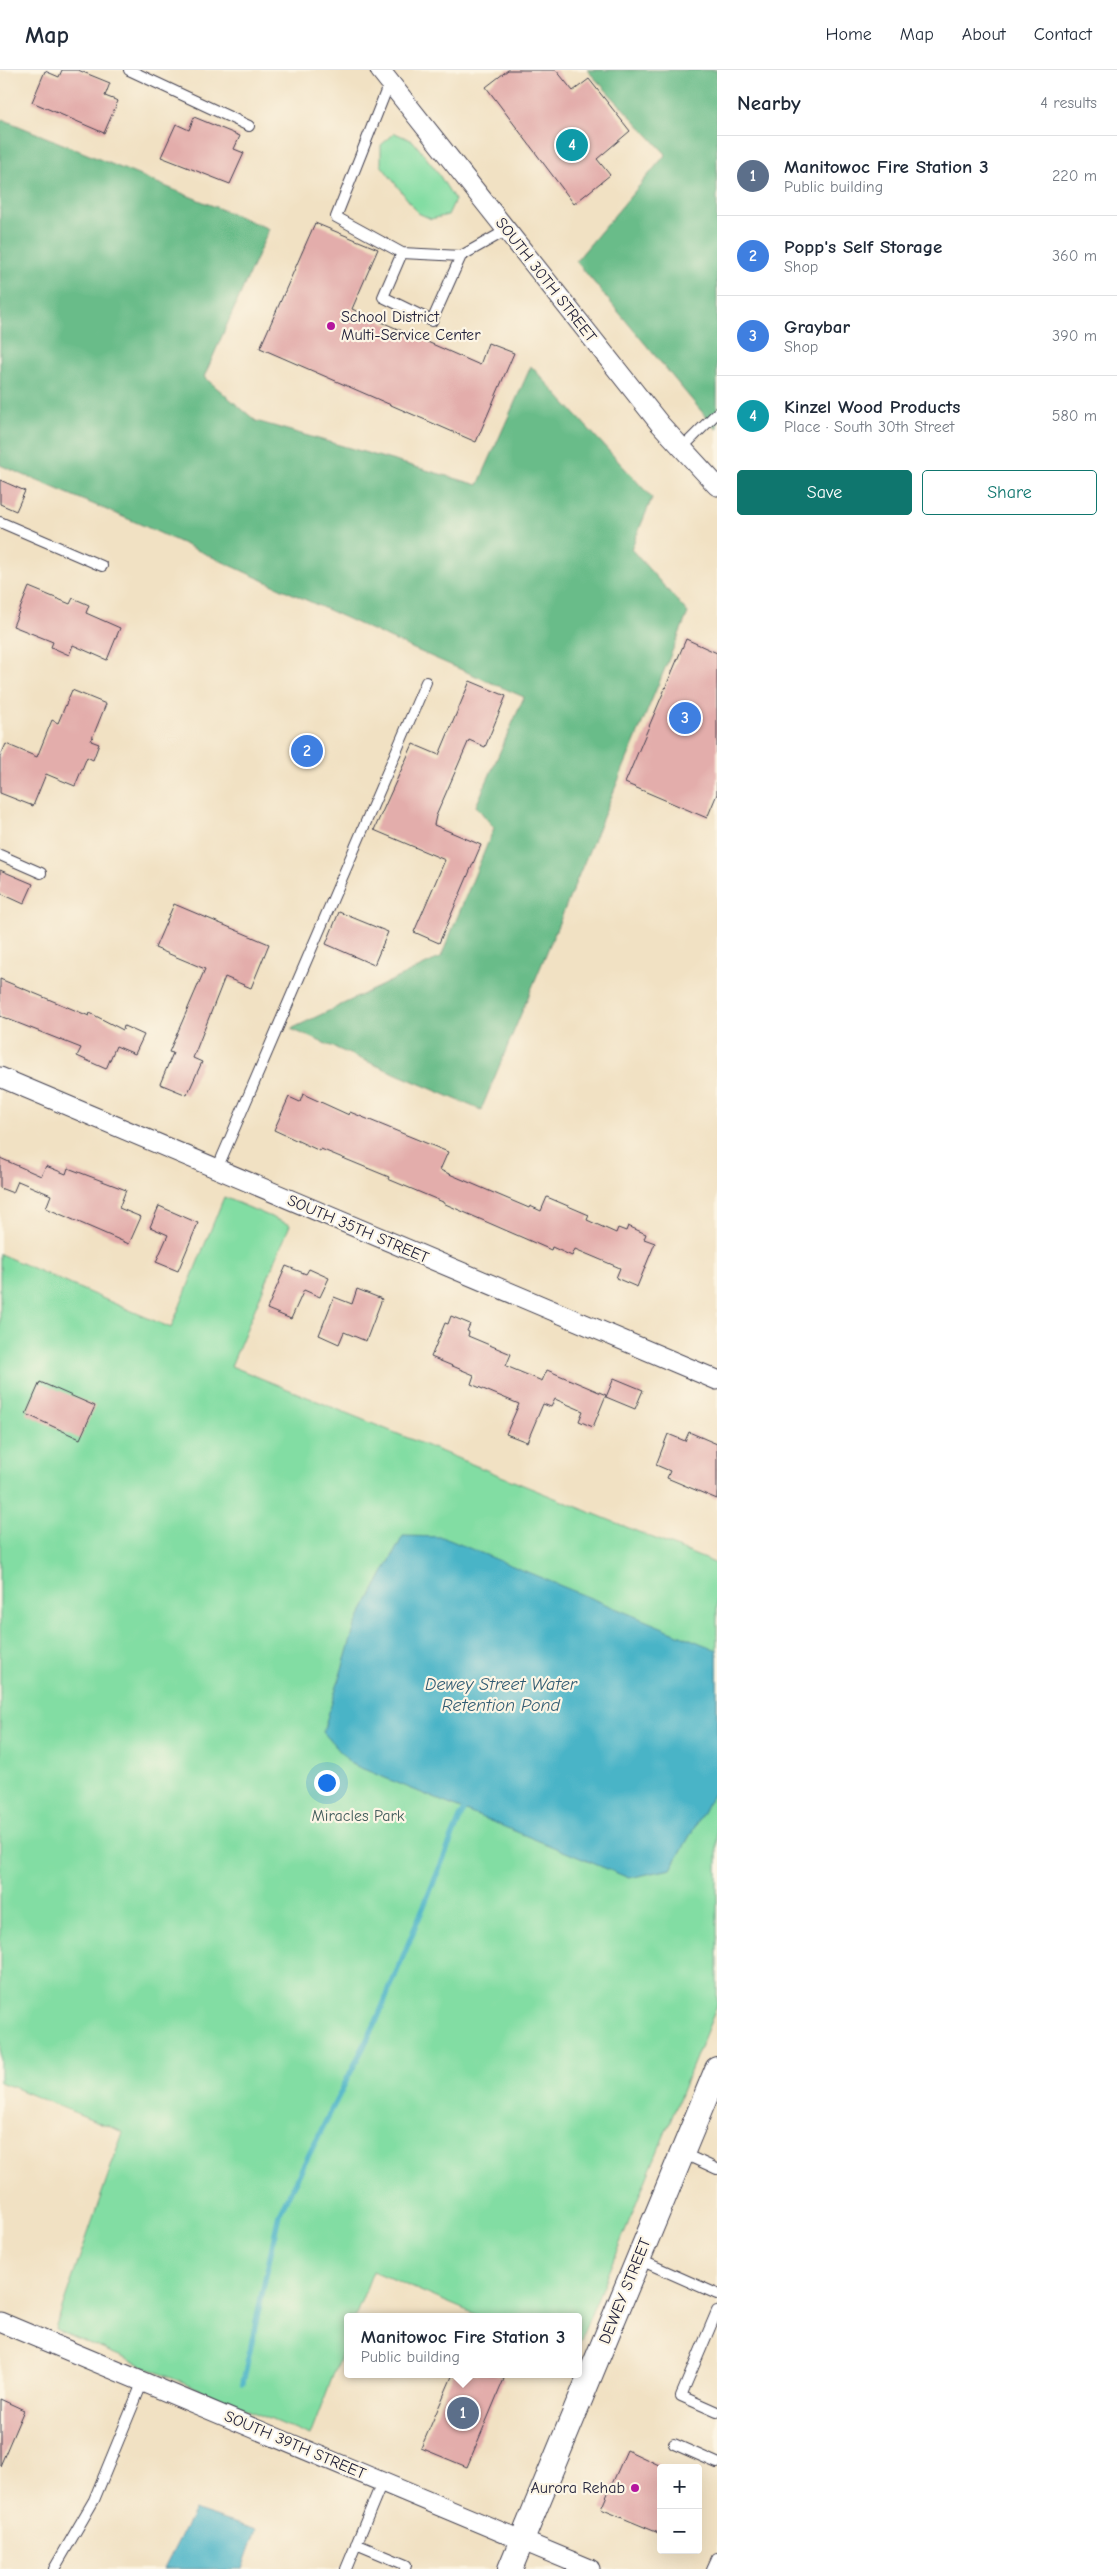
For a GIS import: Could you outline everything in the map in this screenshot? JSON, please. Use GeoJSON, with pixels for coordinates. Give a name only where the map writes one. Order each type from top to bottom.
{"type":"FeatureCollection","features":[{"type":"Feature","properties":{"kind":"street","name":"SOUTH 30TH STREET"},"geometry":{"type":"LineString","coordinates":[[385,76],[660,424],[717,486]]}},
{"type":"Feature","properties":{"kind":"street","name":"SOUTH 35TH STREET"},"geometry":{"type":"LineString","coordinates":[[0,1077],[717,1380]]}},
{"type":"Feature","properties":{"kind":"street","name":"DEWEY STREET"},"geometry":{"type":"LineString","coordinates":[[510,2569],[682,2153],[710,2104],[717,2069]]}},
{"type":"Feature","properties":{"kind":"street","name":"SOUTH 39TH STREET"},"geometry":{"type":"LineString","coordinates":[[0,2322],[590,2569]]}},
{"type":"Feature","properties":{"kind":"lane"},"geometry":{"type":"LineString","coordinates":[[129,70],[249,126]]}},
{"type":"Feature","properties":{"kind":"lane"},"geometry":{"type":"LineString","coordinates":[[385,76],[336,217],[402,253],[461,256],[507,230]]}},
{"type":"Feature","properties":{"kind":"lane"},"geometry":{"type":"LineString","coordinates":[[402,253],[383,297],[432,321],[461,256]]}},
{"type":"Feature","properties":{"kind":"lane"},"geometry":{"type":"LineString","coordinates":[[682,448],[717,414]]}},
{"type":"Feature","properties":{"kind":"lane"},"geometry":{"type":"LineString","coordinates":[[0,522],[102,566]]}},
{"type":"Feature","properties":{"kind":"lane"},"geometry":{"type":"LineString","coordinates":[[217,1169],[426,682]]}},
{"type":"Feature","properties":{"kind":"lane"},"geometry":{"type":"LineString","coordinates":[[0,855],[41,873]]}},
{"type":"Feature","properties":{"kind":"lane"},"geometry":{"type":"LineString","coordinates":[[682,2153],[717,2169]]}},
{"type":"Feature","properties":{"kind":"lane"},"geometry":{"type":"LineString","coordinates":[[638,2259],[717,2294]]}},
{"type":"Feature","properties":{"kind":"lane"},"geometry":{"type":"LineString","coordinates":[[717,2311],[681,2396],[717,2412]]}},
{"type":"Feature","properties":{"kind":"lane"},"geometry":{"type":"LineString","coordinates":[[54,2569],[94,2500],[143,2381]]}},
{"type":"Feature","properties":{"kind":"lane"},"geometry":{"type":"LineString","coordinates":[[674,2444],[717,2463]]}},
{"type":"Feature","properties":{"kind":"lane"},"geometry":{"type":"LineString","coordinates":[[346,2569],[382,2482]]}},
{"type":"Feature","properties":{"kind":"lane"},"geometry":{"type":"LineString","coordinates":[[356,2544],[406,2565],[404,2569]]}},
{"type":"Feature","properties":{"kind":"lane"},"geometry":{"type":"LineString","coordinates":[[712,2569],[717,2558]]}},
{"type":"Feature","properties":{"kind":"green space"},"geometry":{"type":"Polygon","coordinates":[[[587,70],[717,70],[717,430],[576,261],[666,154],[587,70]]]}},
{"type":"Feature","properties":{"kind":"green space"},"geometry":{"type":"Polygon","coordinates":[[[2,119],[269,229],[204,377],[256,421],[478,485],[531,366],[652,498],[631,549],[688,613],[481,1110],[291,1029],[441,957],[494,828],[476,806],[524,697],[407,646],[140,524],[0,465],[0,124],[2,119]]]}},
{"type":"Feature","properties":{"kind":"green space"},"geometry":{"type":"Polygon","coordinates":[[[395,133],[413,141],[436,170],[455,200],[448,215],[431,219],[418,213],[381,165],[381,145],[395,133]]]}},
{"type":"Feature","properties":{"kind":"green space","name":"Miracles Park"},"geometry":{"type":"Polygon","coordinates":[[[224,1197],[290,1225],[231,1366],[717,1564],[717,2006],[582,2336],[582,2313],[473,2313],[373,2271],[357,2313],[344,2313],[344,2347],[310,2436],[55,2329],[123,2132],[0,2082],[0,1254],[171,1328],[224,1197]]]}},
{"type":"Feature","properties":{"kind":"water","name":"Dewey Street Water Retention Pond"},"geometry":{"type":"Polygon","coordinates":[[[403,1536],[442,1537],[717,1650],[717,1788],[671,1869],[629,1878],[351,1764],[323,1732],[355,1626],[403,1536]]]}},
{"type":"Feature","properties":{"kind":"water"},"geometry":{"type":"Polygon","coordinates":[[[194,2510],[256,2530],[242,2569],[164,2569],[194,2510]]]}},
{"type":"Feature","properties":{"kind":"building"},"geometry":{"type":"Polygon","coordinates":[[[62,70],[78,70],[110,83],[105,96],[118,101],[104,133],[32,102],[45,71],[59,77],[62,70]]]}},
{"type":"Feature","properties":{"kind":"building"},"geometry":{"type":"Polygon","coordinates":[[[508,70],[556,70],[573,91],[589,79],[630,131],[597,159],[610,175],[574,204],[486,87],[508,70]]]}},
{"type":"Feature","properties":{"kind":"building"},"geometry":{"type":"Polygon","coordinates":[[[194,117],[240,136],[234,149],[244,153],[230,184],[161,157],[176,124],[189,130],[194,117]]]}},
{"type":"Feature","properties":{"kind":"building","name":"School District Multi-Service Center"},"geometry":{"type":"Polygon","coordinates":[[[315,223],[378,249],[352,309],[480,365],[488,343],[514,353],[476,442],[260,348],[315,223]]]}},
{"type":"Feature","properties":{"kind":"building"},"geometry":{"type":"Polygon","coordinates":[[[0,480],[25,491],[16,511],[0,504],[0,480]]]}},
{"type":"Feature","properties":{"kind":"building"},"geometry":{"type":"Polygon","coordinates":[[[29,587],[70,604],[73,598],[89,605],[86,613],[120,628],[107,660],[73,645],[69,655],[51,647],[53,642],[13,626],[29,587]]]}},
{"type":"Feature","properties":{"kind":"building"},"geometry":{"type":"Polygon","coordinates":[[[686,639],[717,653],[717,794],[707,818],[625,783],[686,639]]]}},
{"type":"Feature","properties":{"kind":"building"},"geometry":{"type":"Polygon","coordinates":[[[470,681],[506,696],[485,747],[469,740],[436,816],[434,825],[481,845],[439,943],[414,932],[445,860],[374,830],[413,744],[439,755],[470,681]]]}},
{"type":"Feature","properties":{"kind":"building"},"geometry":{"type":"Polygon","coordinates":[[[72,690],[106,704],[91,741],[99,744],[93,760],[87,757],[75,786],[46,774],[33,806],[0,793],[0,757],[6,744],[37,757],[52,720],[58,723],[72,690]]]}},
{"type":"Feature","properties":{"kind":"building"},"geometry":{"type":"Polygon","coordinates":[[[0,870],[33,884],[24,904],[0,893],[0,870]]]}},
{"type":"Feature","properties":{"kind":"building"},"geometry":{"type":"Polygon","coordinates":[[[174,904],[269,944],[251,988],[225,977],[193,1058],[202,1062],[187,1095],[160,1084],[173,1053],[169,1052],[205,969],[155,948],[174,904]]]}},
{"type":"Feature","properties":{"kind":"building"},"geometry":{"type":"Polygon","coordinates":[[[339,912],[388,932],[374,965],[326,944],[339,912]]]}},
{"type":"Feature","properties":{"kind":"building"},"geometry":{"type":"Polygon","coordinates":[[[0,979],[89,1016],[90,1013],[123,1030],[124,1026],[144,1035],[135,1054],[116,1046],[106,1069],[77,1056],[81,1048],[0,1016],[0,979]]]}},
{"type":"Feature","properties":{"kind":"building"},"geometry":{"type":"Polygon","coordinates":[[[303,1094],[349,1115],[350,1112],[448,1152],[440,1170],[529,1208],[530,1206],[541,1211],[547,1197],[589,1215],[587,1220],[616,1233],[618,1228],[626,1231],[628,1226],[646,1234],[644,1239],[655,1243],[637,1287],[616,1278],[620,1268],[575,1249],[572,1256],[552,1247],[551,1250],[388,1179],[389,1177],[321,1149],[320,1151],[274,1130],[289,1097],[300,1102],[303,1094]]]}},
{"type":"Feature","properties":{"kind":"building"},"geometry":{"type":"Polygon","coordinates":[[[0,1158],[41,1176],[46,1166],[66,1174],[68,1168],[126,1190],[119,1208],[141,1217],[129,1244],[46,1208],[51,1195],[18,1181],[13,1193],[0,1188],[0,1158]]]}},
{"type":"Feature","properties":{"kind":"building"},"geometry":{"type":"Polygon","coordinates":[[[159,1206],[198,1223],[178,1271],[156,1262],[168,1235],[150,1227],[159,1206]]]}},
{"type":"Feature","properties":{"kind":"building"},"geometry":{"type":"Polygon","coordinates":[[[286,1266],[306,1274],[309,1269],[329,1278],[320,1297],[304,1290],[291,1319],[267,1309],[286,1266]]]}},
{"type":"Feature","properties":{"kind":"building"},"geometry":{"type":"Polygon","coordinates":[[[357,1289],[382,1299],[366,1341],[344,1332],[339,1344],[319,1335],[334,1297],[352,1304],[357,1289]]]}},
{"type":"Feature","properties":{"kind":"building"},"geometry":{"type":"Polygon","coordinates":[[[451,1316],[470,1324],[467,1331],[469,1332],[468,1336],[511,1354],[506,1366],[542,1381],[547,1370],[606,1395],[593,1427],[579,1421],[583,1411],[555,1399],[551,1407],[543,1404],[527,1442],[506,1434],[519,1404],[471,1384],[474,1375],[431,1357],[445,1323],[448,1324],[451,1316]]]}},
{"type":"Feature","properties":{"kind":"building"},"geometry":{"type":"Polygon","coordinates":[[[614,1378],[643,1390],[635,1409],[606,1397],[614,1378]]]}},
{"type":"Feature","properties":{"kind":"building"},"geometry":{"type":"Polygon","coordinates":[[[40,1382],[95,1406],[80,1439],[26,1414],[40,1382]]]}},
{"type":"Feature","properties":{"kind":"building"},"geometry":{"type":"Polygon","coordinates":[[[689,1432],[717,1444],[717,1499],[667,1478],[670,1471],[656,1465],[668,1434],[685,1441],[689,1432]]]}},
{"type":"Feature","properties":{"kind":"building"},"geometry":{"type":"Polygon","coordinates":[[[451,2378],[504,2379],[467,2467],[421,2448],[451,2378]]]}},
{"type":"Feature","properties":{"kind":"building"},"geometry":{"type":"Polygon","coordinates":[[[0,2399],[24,2410],[0,2466],[0,2399]]]}},
{"type":"Feature","properties":{"kind":"building","name":"Aurora Rehab"},"geometry":{"type":"Polygon","coordinates":[[[627,2450],[657,2464],[657,2532],[601,2509],[627,2450]]]}},
{"type":"Feature","properties":{"kind":"waterway"},"geometry":{"type":"LineString","coordinates":[[243,2383],[279,2214],[376,2022],[463,1811]]}},
{"type":"Feature","properties":{"kind":"place","name":"Kinzel Wood Products"},"geometry":{"type":"Point","coordinates":[572,145]}},
{"type":"Feature","properties":{"kind":"place","name":"School District Multi-Service Center"},"geometry":{"type":"Point","coordinates":[331,326]}},
{"type":"Feature","properties":{"kind":"place","name":"Graybar"},"geometry":{"type":"Point","coordinates":[685,718]}},
{"type":"Feature","properties":{"kind":"place","name":"Popp's Self Storage"},"geometry":{"type":"Point","coordinates":[307,751]}},
{"type":"Feature","properties":{"kind":"place","name":"Manitowoc Fire Station 3"},"geometry":{"type":"Point","coordinates":[463,2413]}},
{"type":"Feature","properties":{"kind":"place","name":"Aurora Rehab"},"geometry":{"type":"Point","coordinates":[635,2488]}}]}
